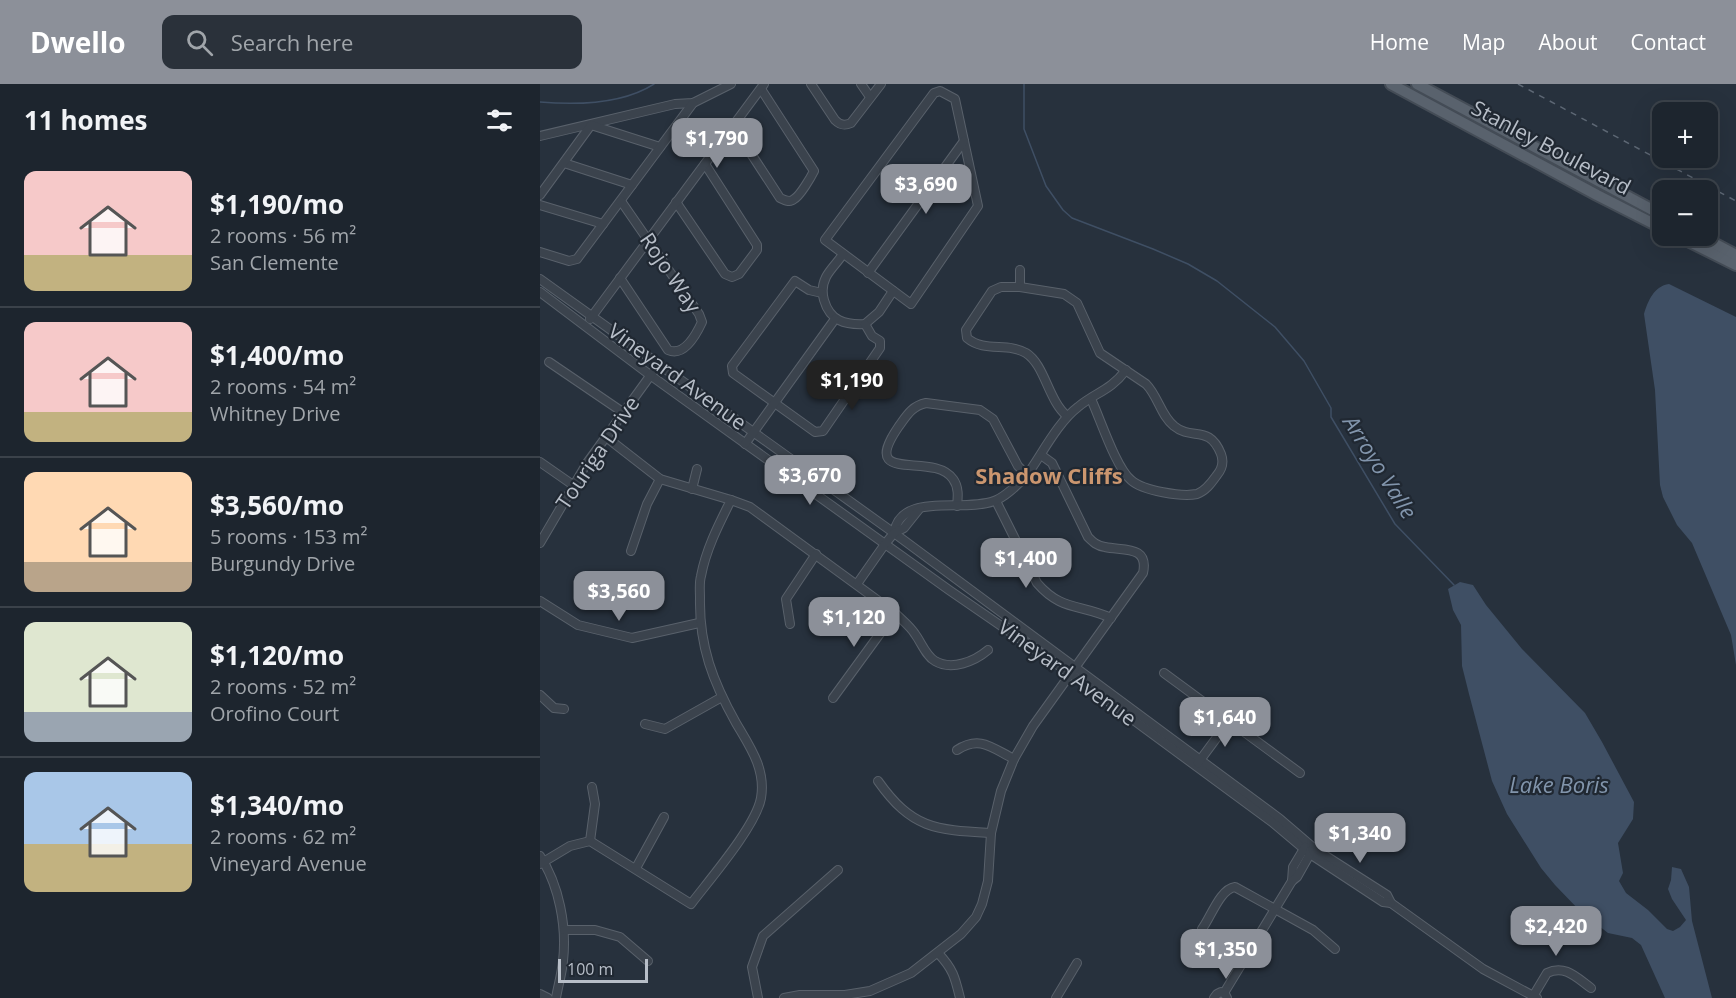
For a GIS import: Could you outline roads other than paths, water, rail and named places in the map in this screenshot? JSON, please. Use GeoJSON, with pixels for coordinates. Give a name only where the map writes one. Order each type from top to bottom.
{"type":"FeatureCollection","features":[{"type":"Feature","properties":{"kind":"main road","name":"Stanley Boulevard"},"geometry":{"type":"LineString","coordinates":[[1391,84],[1652,223]]}},
{"type":"Feature","properties":{"kind":"main road","name":"Stanley Boulevard"},"geometry":{"type":"LineString","coordinates":[[1417,84],[1652,210]]}},
{"type":"Feature","properties":{"kind":"main road"},"geometry":{"type":"LineString","coordinates":[[1516,151],[1522,140]]}},
{"type":"Feature","properties":{"kind":"main road"},"geometry":{"type":"LineString","coordinates":[[1698,246],[1736,265]]}},
{"type":"Feature","properties":{"kind":"main road"},"geometry":{"type":"LineString","coordinates":[[1718,246],[1736,255]]}},
{"type":"Feature","properties":{"kind":"street"},"geometry":{"type":"LineString","coordinates":[[540,136],[675,104],[693,103],[731,84]]}},
{"type":"Feature","properties":{"kind":"street"},"geometry":{"type":"LineString","coordinates":[[811,84],[835,120],[840,125],[846,126],[851,123],[880,84]]}},
{"type":"Feature","properties":{"kind":"street"},"geometry":{"type":"LineString","coordinates":[[861,84],[870,97]]}},
{"type":"Feature","properties":{"kind":"street"},"geometry":{"type":"LineString","coordinates":[[585,327],[762,86],[813,171],[812,176],[794,200],[788,201],[780,198],[733,126]]}},
{"type":"Feature","properties":{"kind":"street"},"geometry":{"type":"LineString","coordinates":[[940,91],[955,99],[978,206],[911,304],[843,254],[825,240],[934,93],[940,91]]}},
{"type":"Feature","properties":{"kind":"street"},"geometry":{"type":"LineString","coordinates":[[540,252],[569,261],[577,259],[693,103]]}},
{"type":"Feature","properties":{"kind":"street"},"geometry":{"type":"LineString","coordinates":[[591,125],[660,147]]}},
{"type":"Feature","properties":{"kind":"street"},"geometry":{"type":"LineString","coordinates":[[540,195],[591,125]]}},
{"type":"Feature","properties":{"kind":"street"},"geometry":{"type":"LineString","coordinates":[[868,273],[964,141]]}},
{"type":"Feature","properties":{"kind":"street"},"geometry":{"type":"LineString","coordinates":[[564,163],[632,185]]}},
{"type":"Feature","properties":{"kind":"street"},"geometry":{"type":"LineString","coordinates":[[676,202],[725,274],[732,277],[739,274],[757,250],[757,245],[705,165]]}},
{"type":"Feature","properties":{"kind":"street","name":"Rojo Way"},"geometry":{"type":"LineString","coordinates":[[620,278],[668,350],[675,353],[682,351],[702,322],[699,314],[621,201]]}},
{"type":"Feature","properties":{"kind":"street"},"geometry":{"type":"LineString","coordinates":[[540,205],[603,224]]}},
{"type":"Feature","properties":{"kind":"street"},"geometry":{"type":"LineString","coordinates":[[843,254],[826,278],[822,293],[829,314],[835,319],[847,323],[865,324],[879,312],[893,291]]}},
{"type":"Feature","properties":{"kind":"street"},"geometry":{"type":"LineString","coordinates":[[1020,270],[1020,287]]}},
{"type":"Feature","properties":{"kind":"street","name":"Vineyard Avenue"},"geometry":{"type":"LineString","coordinates":[[540,279],[894,533],[1073,671],[1198,763],[1280,819],[1307,849],[1387,895],[1391,903],[1484,969],[1534,997]]}},
{"type":"Feature","properties":{"kind":"street"},"geometry":{"type":"LineString","coordinates":[[822,293],[808,290],[795,281],[732,366],[733,373],[815,432],[823,431],[880,348],[880,341],[872,336],[865,324]]}},
{"type":"Feature","properties":{"kind":"street"},"geometry":{"type":"LineString","coordinates":[[1067,416],[1052,398],[1035,362],[1026,353],[976,345],[967,338],[966,330],[992,291],[1001,287],[1020,287],[1064,294],[1077,303],[1101,353],[1152,390],[1172,425],[1182,431],[1205,434],[1211,438],[1221,453],[1223,461],[1221,470],[1206,489],[1198,494],[1161,491],[1139,486],[1124,472],[1091,399]]}},
{"type":"Feature","properties":{"kind":"street","name":"Vineyard Avenue"},"geometry":{"type":"LineString","coordinates":[[540,292],[650,375],[949,590],[1073,671]]}},
{"type":"Feature","properties":{"kind":"street"},"geometry":{"type":"LineString","coordinates":[[745,444],[835,319]]}},
{"type":"Feature","properties":{"kind":"street"},"geometry":{"type":"LineString","coordinates":[[549,362],[624,413]]}},
{"type":"Feature","properties":{"kind":"street","name":"Touriga Drive"},"geometry":{"type":"LineString","coordinates":[[540,543],[573,485],[658,365]]}},
{"type":"Feature","properties":{"kind":"street"},"geometry":{"type":"LineString","coordinates":[[857,584],[894,533],[904,528],[920,508],[977,505],[996,501],[1019,483],[1027,475],[1067,416],[1078,406],[1109,388],[1126,370]]}},
{"type":"Feature","properties":{"kind":"street"},"geometry":{"type":"LineString","coordinates":[[957,506],[958,491],[954,479],[946,472],[935,467],[893,463],[886,457],[885,449],[888,442],[912,408],[920,404],[969,408],[987,413],[993,419],[1018,466],[1027,475]]}},
{"type":"Feature","properties":{"kind":"street"},"geometry":{"type":"LineString","coordinates":[[606,437],[660,479],[750,507],[895,613],[914,632],[934,661],[948,665],[962,663],[978,658],[988,650]]}},
{"type":"Feature","properties":{"kind":"street"},"geometry":{"type":"LineString","coordinates":[[786,998],[800,995],[845,995],[870,991],[910,972],[938,953],[961,934],[976,917],[988,880],[991,833],[1001,791],[1014,759],[1033,726],[1143,573],[1143,558],[1137,552],[1096,544],[1088,537],[1052,463],[1041,455]]}},
{"type":"Feature","properties":{"kind":"street"},"geometry":{"type":"LineString","coordinates":[[540,462],[573,485]]}},
{"type":"Feature","properties":{"kind":"street"},"geometry":{"type":"LineString","coordinates":[[692,489],[697,469]]}},
{"type":"Feature","properties":{"kind":"street"},"geometry":{"type":"LineString","coordinates":[[631,551],[647,504],[660,479]]}},
{"type":"Feature","properties":{"kind":"street"},"geometry":{"type":"LineString","coordinates":[[556,998],[563,962],[564,930],[557,894],[541,861],[570,846],[590,841],[691,903],[754,819],[761,800],[763,781],[760,764],[722,697],[708,666],[699,623],[700,577],[709,547],[731,500]]}},
{"type":"Feature","properties":{"kind":"street"},"geometry":{"type":"LineString","coordinates":[[996,501],[1037,583],[1046,593],[1055,601],[1093,610],[1111,618]]}},
{"type":"Feature","properties":{"kind":"street"},"geometry":{"type":"LineString","coordinates":[[790,624],[786,599],[816,554]]}},
{"type":"Feature","properties":{"kind":"street"},"geometry":{"type":"LineString","coordinates":[[540,601],[578,625],[632,638],[699,623]]}},
{"type":"Feature","properties":{"kind":"street"},"geometry":{"type":"LineString","coordinates":[[833,698],[895,613]]}},
{"type":"Feature","properties":{"kind":"street"},"geometry":{"type":"LineString","coordinates":[[1164,673],[1300,773]]}},
{"type":"Feature","properties":{"kind":"street"},"geometry":{"type":"LineString","coordinates":[[540,695],[554,708],[564,710]]}},
{"type":"Feature","properties":{"kind":"street"},"geometry":{"type":"LineString","coordinates":[[645,724],[665,729],[722,697]]}},
{"type":"Feature","properties":{"kind":"street"},"geometry":{"type":"LineString","coordinates":[[1198,763],[1229,721]]}},
{"type":"Feature","properties":{"kind":"street"},"geometry":{"type":"LineString","coordinates":[[957,750],[968,743],[979,742],[1014,759]]}},
{"type":"Feature","properties":{"kind":"street"},"geometry":{"type":"LineString","coordinates":[[878,781],[888,796],[915,820],[933,828],[991,833]]}},
{"type":"Feature","properties":{"kind":"street"},"geometry":{"type":"LineString","coordinates":[[590,841],[595,804],[592,787]]}},
{"type":"Feature","properties":{"kind":"street"},"geometry":{"type":"LineString","coordinates":[[636,868],[664,817]]}},
{"type":"Feature","properties":{"kind":"street"},"geometry":{"type":"LineString","coordinates":[[1214,998],[1219,993],[1226,996],[1275,909],[1292,881],[1297,877],[1307,849]]}},
{"type":"Feature","properties":{"kind":"street"},"geometry":{"type":"LineString","coordinates":[[758,998],[752,968],[763,936],[838,870]]}},
{"type":"Feature","properties":{"kind":"street"},"geometry":{"type":"LineString","coordinates":[[1202,929],[1212,916],[1223,893],[1230,888],[1241,889],[1313,930],[1335,949]]}},
{"type":"Feature","properties":{"kind":"street"},"geometry":{"type":"LineString","coordinates":[[564,930],[595,930],[620,937],[648,961]]}},
{"type":"Feature","properties":{"kind":"street"},"geometry":{"type":"LineString","coordinates":[[938,953],[956,977],[960,998]]}},
{"type":"Feature","properties":{"kind":"street"},"geometry":{"type":"LineString","coordinates":[[1056,998],[1077,963]]}},
{"type":"Feature","properties":{"kind":"street"},"geometry":{"type":"LineString","coordinates":[[1534,997],[1547,973],[1560,969],[1568,971],[1591,988]]}},
{"type":"Feature","properties":{"kind":"street"},"geometry":{"type":"LineString","coordinates":[[1066,982],[1076,987]]}},
{"type":"Feature","properties":{"kind":"street"},"geometry":{"type":"LineString","coordinates":[[540,994],[548,998]]}},
{"type":"Feature","properties":{"kind":"water"},"geometry":{"type":"Polygon","coordinates":[[[1669,284],[1736,317],[1736,665],[1731,635],[1692,543],[1677,525],[1663,497],[1660,485],[1655,390],[1644,314],[1656,291],[1669,284]]]}},
{"type":"Feature","properties":{"kind":"water","name":"Lake Boris"},"geometry":{"type":"Polygon","coordinates":[[[1460,582],[1473,585],[1486,605],[1522,649],[1585,713],[1634,802],[1633,819],[1618,843],[1623,873],[1619,881],[1626,893],[1667,929],[1673,931],[1686,920],[1668,889],[1672,867],[1681,869],[1689,887],[1692,921],[1712,998],[1665,998],[1641,945],[1632,938],[1608,933],[1581,912],[1541,868],[1507,814],[1492,781],[1462,666],[1461,625],[1453,610],[1448,589],[1460,582]]]}},
{"type":"Feature","properties":{"kind":"waterway","name":"Arroyo Valle"},"geometry":{"type":"LineString","coordinates":[[540,102],[599,102],[628,96],[654,84]]}},
{"type":"Feature","properties":{"kind":"waterway","name":"Arroyo Valle"},"geometry":{"type":"LineString","coordinates":[[1024,84],[1024,129],[1046,186],[1063,210],[1072,218],[1188,264],[1217,281],[1275,327],[1304,361],[1331,408],[1331,417],[1395,524],[1454,585]]}},
{"type":"Feature","properties":{"kind":"railway"},"geometry":{"type":"LineString","coordinates":[[1518,84],[1736,201]]}},
{"type":"Feature","properties":{"kind":"district","name":"Shadow Cliffs"},"geometry":{"type":"Point","coordinates":[1049,476]}}]}
